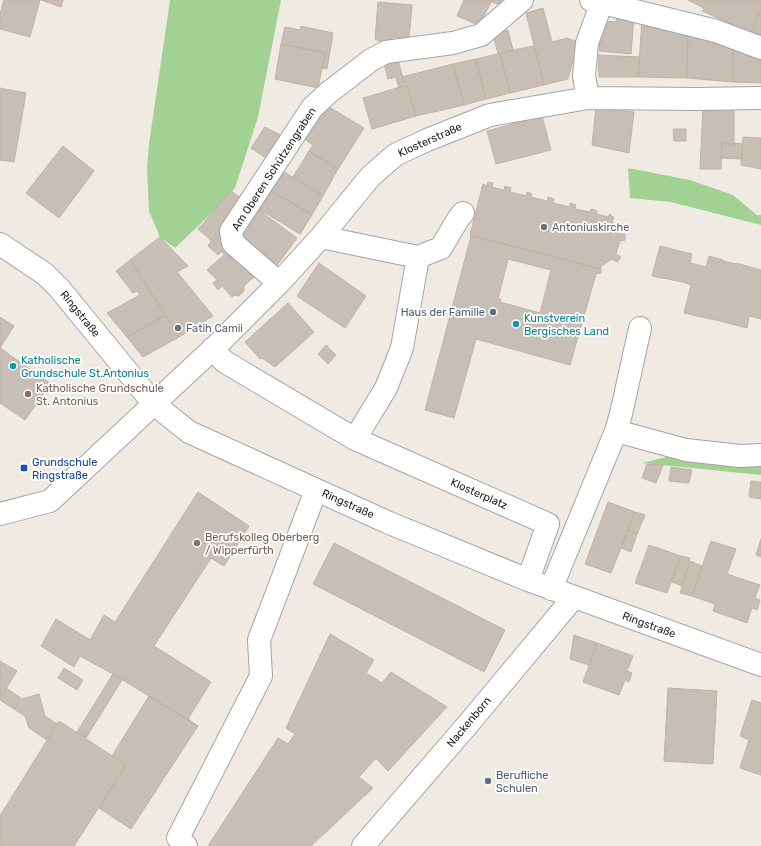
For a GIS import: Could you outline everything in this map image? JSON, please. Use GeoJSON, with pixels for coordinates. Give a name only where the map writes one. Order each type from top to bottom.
{"type":"FeatureCollection","features":[{"type":"Feature","properties":{"kind":"street","name":"Am Oberen Schützengraben"},"geometry":{"type":"LineString","coordinates":[[279,283],[233,243],[231,231],[312,108],[328,93],[371,60],[386,52],[453,43],[481,35],[522,0]]}},
{"type":"Feature","properties":{"kind":"street"},"geometry":{"type":"LineString","coordinates":[[588,98],[584,76],[587,43],[597,1],[716,31],[761,48]]}},
{"type":"Feature","properties":{"kind":"street","name":"Klosterstraße"},"geometry":{"type":"LineString","coordinates":[[0,514],[50,501],[215,347],[279,283],[321,237],[370,177],[395,156],[427,140],[490,115],[588,98],[761,98]]}},
{"type":"Feature","properties":{"kind":"street"},"geometry":{"type":"LineString","coordinates":[[321,237],[418,257],[441,248],[463,213]]}},
{"type":"Feature","properties":{"kind":"street","name":"Ringstraße"},"geometry":{"type":"LineString","coordinates":[[0,244],[45,274],[59,288],[154,404],[189,432],[387,522],[528,580],[761,665]]}},
{"type":"Feature","properties":{"kind":"street"},"geometry":{"type":"LineString","coordinates":[[355,439],[386,388],[402,348],[418,257]]}},
{"type":"Feature","properties":{"kind":"street"},"geometry":{"type":"LineString","coordinates":[[551,589],[616,431],[640,328]]}},
{"type":"Feature","properties":{"kind":"street","name":"Klosterplatz"},"geometry":{"type":"LineString","coordinates":[[215,347],[225,362],[355,439],[548,524],[528,580]]}},
{"type":"Feature","properties":{"kind":"street"},"geometry":{"type":"LineString","coordinates":[[616,431],[686,450],[740,456],[761,455]]}},
{"type":"Feature","properties":{"kind":"street"},"geometry":{"type":"LineString","coordinates":[[186,846],[178,838],[261,676],[259,640],[316,490]]}},
{"type":"Feature","properties":{"kind":"street","name":"Nackenborn"},"geometry":{"type":"LineString","coordinates":[[363,846],[469,723],[574,597]]}},
{"type":"Feature","properties":{"kind":"green space"},"geometry":{"type":"Polygon","coordinates":[[[170,0],[281,0],[258,117],[235,188],[215,210],[175,248],[160,237],[149,211],[147,168],[149,144],[170,0]]]}},
{"type":"Feature","properties":{"kind":"green space"},"geometry":{"type":"Polygon","coordinates":[[[628,168],[690,180],[733,195],[757,215],[761,215],[761,225],[671,202],[630,198],[628,168]]]}},
{"type":"Feature","properties":{"kind":"green space"},"geometry":{"type":"Polygon","coordinates":[[[679,454],[761,457],[761,475],[642,463],[679,454]]]}},
{"type":"Feature","properties":{"kind":"building"},"geometry":{"type":"Polygon","coordinates":[[[4,0],[40,0],[30,37],[0,29],[0,11],[4,0]]]}},
{"type":"Feature","properties":{"kind":"building"},"geometry":{"type":"Polygon","coordinates":[[[41,0],[63,0],[61,7],[41,0]]]}},
{"type":"Feature","properties":{"kind":"building"},"geometry":{"type":"Polygon","coordinates":[[[464,0],[487,0],[491,2],[482,20],[476,24],[457,16],[464,0]]]}},
{"type":"Feature","properties":{"kind":"building"},"geometry":{"type":"Polygon","coordinates":[[[487,0],[502,0],[500,5],[487,0]]]}},
{"type":"Feature","properties":{"kind":"building"},"geometry":{"type":"Polygon","coordinates":[[[688,0],[761,0],[761,10],[750,34],[733,26],[734,25],[702,11],[704,8],[688,0]]]}},
{"type":"Feature","properties":{"kind":"building"},"geometry":{"type":"Polygon","coordinates":[[[378,2],[412,5],[409,39],[393,37],[392,41],[383,43],[375,39],[378,2]]]}},
{"type":"Feature","properties":{"kind":"building"},"geometry":{"type":"Polygon","coordinates":[[[543,8],[552,42],[567,38],[578,42],[568,79],[544,85],[526,13],[543,8]]]}},
{"type":"Feature","properties":{"kind":"building"},"geometry":{"type":"Polygon","coordinates":[[[761,10],[761,39],[750,34],[761,10]]]}},
{"type":"Feature","properties":{"kind":"building"},"geometry":{"type":"Polygon","coordinates":[[[617,11],[634,16],[631,54],[599,51],[602,21],[616,22],[617,11]]]}},
{"type":"Feature","properties":{"kind":"building"},"geometry":{"type":"Polygon","coordinates":[[[642,20],[688,31],[687,78],[638,77],[642,20]]]}},
{"type":"Feature","properties":{"kind":"building"},"geometry":{"type":"Polygon","coordinates":[[[301,26],[333,33],[327,69],[322,68],[325,53],[281,44],[285,27],[300,30],[301,26]]]}},
{"type":"Feature","properties":{"kind":"building"},"geometry":{"type":"Polygon","coordinates":[[[508,30],[513,50],[498,54],[493,34],[508,30]]]}},
{"type":"Feature","properties":{"kind":"building"},"geometry":{"type":"Polygon","coordinates":[[[688,31],[733,44],[733,82],[687,78],[688,31]]]}},
{"type":"Feature","properties":{"kind":"building"},"geometry":{"type":"Polygon","coordinates":[[[281,44],[325,53],[318,88],[275,79],[281,44]]]}},
{"type":"Feature","properties":{"kind":"building"},"geometry":{"type":"Polygon","coordinates":[[[733,44],[761,57],[761,83],[733,82],[733,44]]]}},
{"type":"Feature","properties":{"kind":"building"},"geometry":{"type":"Polygon","coordinates":[[[534,46],[544,85],[510,93],[500,54],[534,46]]]}},
{"type":"Feature","properties":{"kind":"building"},"geometry":{"type":"Polygon","coordinates":[[[500,54],[510,93],[486,99],[476,59],[500,54]]]}},
{"type":"Feature","properties":{"kind":"building"},"geometry":{"type":"Polygon","coordinates":[[[598,55],[639,57],[638,77],[599,77],[598,55]]]}},
{"type":"Feature","properties":{"kind":"building"},"geometry":{"type":"Polygon","coordinates":[[[397,56],[405,86],[399,88],[396,77],[388,79],[383,60],[397,56]]]}},
{"type":"Feature","properties":{"kind":"building"},"geometry":{"type":"Polygon","coordinates":[[[476,59],[486,99],[464,105],[453,64],[476,59]]]}},
{"type":"Feature","properties":{"kind":"building"},"geometry":{"type":"Polygon","coordinates":[[[453,64],[464,105],[416,116],[407,85],[402,77],[453,64]]]}},
{"type":"Feature","properties":{"kind":"building"},"geometry":{"type":"Polygon","coordinates":[[[407,85],[416,116],[372,129],[363,98],[407,85]]]}},
{"type":"Feature","properties":{"kind":"building"},"geometry":{"type":"Polygon","coordinates":[[[0,88],[26,93],[14,162],[0,160],[0,88]]]}},
{"type":"Feature","properties":{"kind":"building"},"geometry":{"type":"Polygon","coordinates":[[[324,104],[364,128],[338,169],[309,151],[313,145],[303,138],[324,104]]]}},
{"type":"Feature","properties":{"kind":"building"},"geometry":{"type":"Polygon","coordinates":[[[596,108],[634,112],[629,153],[592,145],[596,108]]]}},
{"type":"Feature","properties":{"kind":"building"},"geometry":{"type":"Polygon","coordinates":[[[703,108],[734,109],[734,144],[722,144],[721,169],[700,169],[703,108]]]}},
{"type":"Feature","properties":{"kind":"building"},"geometry":{"type":"Polygon","coordinates":[[[542,116],[551,150],[496,164],[487,131],[542,116]]]}},
{"type":"Feature","properties":{"kind":"building"},"geometry":{"type":"Polygon","coordinates":[[[265,127],[284,137],[269,160],[251,148],[265,127]]]}},
{"type":"Feature","properties":{"kind":"building"},"geometry":{"type":"Polygon","coordinates":[[[673,129],[686,129],[686,141],[674,141],[673,129]]]}},
{"type":"Feature","properties":{"kind":"building"},"geometry":{"type":"Polygon","coordinates":[[[743,137],[761,138],[761,169],[741,165],[743,137]]]}},
{"type":"Feature","properties":{"kind":"building"},"geometry":{"type":"Polygon","coordinates":[[[722,144],[743,144],[741,159],[721,158],[722,144]]]}},
{"type":"Feature","properties":{"kind":"building"},"geometry":{"type":"Polygon","coordinates":[[[63,146],[94,171],[59,218],[26,193],[63,146]]]}},
{"type":"Feature","properties":{"kind":"building"},"geometry":{"type":"Polygon","coordinates":[[[309,151],[338,169],[323,196],[293,177],[309,151]]]}},
{"type":"Feature","properties":{"kind":"building"},"geometry":{"type":"Polygon","coordinates":[[[278,168],[323,196],[312,215],[265,187],[278,168]]]}},
{"type":"Feature","properties":{"kind":"building","name":"Antoniuskirche"},"geometry":{"type":"Polygon","coordinates":[[[488,182],[493,183],[492,187],[504,190],[505,186],[511,188],[510,192],[526,196],[527,192],[532,194],[531,197],[547,201],[548,197],[554,199],[553,203],[570,207],[570,203],[576,205],[575,209],[590,212],[591,209],[597,211],[596,214],[608,217],[610,214],[614,218],[612,221],[619,234],[625,234],[625,240],[620,241],[616,254],[621,257],[617,262],[612,259],[600,267],[601,269],[470,235],[483,184],[487,186],[488,182]]]}},
{"type":"Feature","properties":{"kind":"building"},"geometry":{"type":"Polygon","coordinates":[[[265,187],[312,215],[300,234],[257,208],[265,187]]]}},
{"type":"Feature","properties":{"kind":"building"},"geometry":{"type":"Polygon","coordinates":[[[231,191],[244,200],[229,222],[215,209],[231,191]]]}},
{"type":"Feature","properties":{"kind":"building"},"geometry":{"type":"Polygon","coordinates":[[[256,208],[297,238],[275,268],[235,239],[256,208]]]}},
{"type":"Feature","properties":{"kind":"building"},"geometry":{"type":"Polygon","coordinates":[[[215,210],[230,224],[213,242],[198,229],[215,210]]]}},
{"type":"Feature","properties":{"kind":"building"},"geometry":{"type":"Polygon","coordinates":[[[220,234],[257,274],[244,286],[244,291],[239,296],[234,295],[232,297],[222,286],[218,290],[213,283],[217,280],[207,270],[224,255],[222,251],[218,255],[208,246],[211,241],[213,242],[220,234]]]}},
{"type":"Feature","properties":{"kind":"building"},"geometry":{"type":"Polygon","coordinates":[[[471,236],[601,269],[601,273],[596,274],[570,365],[476,339],[454,418],[425,410],[471,236]],[[508,259],[498,299],[501,299],[500,302],[540,313],[551,270],[508,259]]]}},
{"type":"Feature","properties":{"kind":"building"},"geometry":{"type":"Polygon","coordinates":[[[160,237],[188,266],[177,272],[213,316],[179,337],[130,260],[160,237]]]}},
{"type":"Feature","properties":{"kind":"building"},"geometry":{"type":"Polygon","coordinates":[[[660,246],[692,254],[690,263],[706,267],[709,256],[761,270],[761,319],[749,316],[747,328],[684,313],[691,285],[652,276],[660,246]]]}},
{"type":"Feature","properties":{"kind":"building"},"geometry":{"type":"Polygon","coordinates":[[[130,260],[166,315],[127,337],[107,313],[140,295],[137,291],[133,293],[116,271],[130,260]]]}},
{"type":"Feature","properties":{"kind":"building"},"geometry":{"type":"Polygon","coordinates":[[[319,263],[366,296],[345,328],[297,296],[319,263]]]}},
{"type":"Feature","properties":{"kind":"building"},"geometry":{"type":"Polygon","coordinates":[[[288,303],[314,332],[275,367],[262,358],[260,359],[245,342],[288,303]]]}},
{"type":"Feature","properties":{"kind":"building"},"geometry":{"type":"Polygon","coordinates":[[[166,315],[179,337],[143,357],[127,337],[166,315]]]}},
{"type":"Feature","properties":{"kind":"building"},"geometry":{"type":"Polygon","coordinates":[[[0,317],[14,326],[0,348],[0,317]]]}},
{"type":"Feature","properties":{"kind":"building"},"geometry":{"type":"Polygon","coordinates":[[[326,345],[336,355],[328,364],[318,354],[326,345]]]}},
{"type":"Feature","properties":{"kind":"building","name":"Katholische Grundschule St.Antonius"},"geometry":{"type":"Polygon","coordinates":[[[0,348],[51,384],[25,420],[0,403],[0,348]]]}},
{"type":"Feature","properties":{"kind":"building"},"geometry":{"type":"Polygon","coordinates":[[[647,464],[663,465],[656,483],[642,478],[647,464]]]}},
{"type":"Feature","properties":{"kind":"building"},"geometry":{"type":"Polygon","coordinates":[[[671,467],[692,470],[689,483],[669,481],[671,467]]]}},
{"type":"Feature","properties":{"kind":"building"},"geometry":{"type":"Polygon","coordinates":[[[751,481],[761,482],[761,499],[749,497],[751,481]]]}},
{"type":"Feature","properties":{"kind":"building"},"geometry":{"type":"Polygon","coordinates":[[[198,492],[249,526],[224,566],[211,558],[154,646],[211,682],[188,719],[198,726],[113,674],[80,656],[74,667],[41,646],[56,619],[90,640],[104,615],[115,622],[198,492]]]}},
{"type":"Feature","properties":{"kind":"building"},"geometry":{"type":"Polygon","coordinates":[[[608,502],[635,512],[611,573],[585,564],[608,502]]]}},
{"type":"Feature","properties":{"kind":"building"},"geometry":{"type":"Polygon","coordinates":[[[635,512],[645,515],[637,534],[628,530],[635,512]]]}},
{"type":"Feature","properties":{"kind":"building"},"geometry":{"type":"Polygon","coordinates":[[[628,530],[637,534],[631,552],[621,548],[628,530]]]}},
{"type":"Feature","properties":{"kind":"building"},"geometry":{"type":"Polygon","coordinates":[[[761,539],[761,557],[756,555],[761,539]]]}},
{"type":"Feature","properties":{"kind":"building"},"geometry":{"type":"Polygon","coordinates":[[[711,541],[736,549],[727,574],[760,585],[755,598],[760,600],[757,610],[752,608],[747,623],[713,611],[715,604],[692,596],[711,541]]]}},
{"type":"Feature","properties":{"kind":"building"},"geometry":{"type":"Polygon","coordinates":[[[334,543],[505,630],[484,672],[313,584],[334,543]]]}},
{"type":"Feature","properties":{"kind":"building"},"geometry":{"type":"Polygon","coordinates":[[[649,545],[681,556],[667,593],[635,583],[649,545]]]}},
{"type":"Feature","properties":{"kind":"building"},"geometry":{"type":"Polygon","coordinates":[[[681,556],[690,558],[682,586],[672,582],[681,556]]]}},
{"type":"Feature","properties":{"kind":"building"},"geometry":{"type":"Polygon","coordinates":[[[690,561],[702,566],[692,596],[680,593],[690,561]]]}},
{"type":"Feature","properties":{"kind":"building"},"geometry":{"type":"Polygon","coordinates":[[[330,634],[374,660],[366,673],[382,683],[391,672],[447,707],[388,771],[376,758],[359,777],[373,788],[311,846],[208,846],[278,738],[288,744],[295,734],[286,728],[330,634]]]}},
{"type":"Feature","properties":{"kind":"building"},"geometry":{"type":"Polygon","coordinates":[[[574,635],[597,643],[589,665],[570,659],[574,635]]]}},
{"type":"Feature","properties":{"kind":"building"},"geometry":{"type":"Polygon","coordinates":[[[597,643],[633,656],[627,671],[632,673],[629,682],[625,680],[619,695],[583,682],[597,643]]]}},
{"type":"Feature","properties":{"kind":"building"},"geometry":{"type":"Polygon","coordinates":[[[0,661],[17,671],[0,698],[0,661]]]}},
{"type":"Feature","properties":{"kind":"building"},"geometry":{"type":"Polygon","coordinates":[[[64,668],[83,680],[77,690],[58,678],[64,668]]]}},
{"type":"Feature","properties":{"kind":"building"},"geometry":{"type":"Polygon","coordinates":[[[113,674],[122,680],[86,738],[77,732],[113,674]]]}},
{"type":"Feature","properties":{"kind":"building"},"geometry":{"type":"Polygon","coordinates":[[[6,688],[22,699],[39,694],[45,716],[57,724],[47,740],[29,728],[25,716],[0,700],[6,688]]]}},
{"type":"Feature","properties":{"kind":"building"},"geometry":{"type":"Polygon","coordinates":[[[668,688],[717,691],[713,764],[664,761],[668,688]]]}},
{"type":"Feature","properties":{"kind":"building"},"geometry":{"type":"Polygon","coordinates":[[[149,696],[198,726],[131,829],[99,808],[126,765],[112,756],[149,696]]]}},
{"type":"Feature","properties":{"kind":"building"},"geometry":{"type":"Polygon","coordinates":[[[752,700],[761,703],[761,775],[740,768],[749,740],[740,736],[752,700]]]}},
{"type":"Feature","properties":{"kind":"building"},"geometry":{"type":"Polygon","coordinates":[[[59,721],[126,765],[74,846],[0,846],[0,816],[59,721]]]}},
{"type":"Feature","properties":{"kind":"place","name":"Antoniuskirche"},"geometry":{"type":"Point","coordinates":[544,227]}},
{"type":"Feature","properties":{"kind":"place","name":"Haus der Familie"},"geometry":{"type":"Point","coordinates":[493,312]}},
{"type":"Feature","properties":{"kind":"place","name":"Kunstverein Bergisches Land"},"geometry":{"type":"Point","coordinates":[516,324]}},
{"type":"Feature","properties":{"kind":"place","name":"Fatih Camii"},"geometry":{"type":"Point","coordinates":[178,328]}},
{"type":"Feature","properties":{"kind":"place","name":"Katholische Grundschule St.Antonius"},"geometry":{"type":"Point","coordinates":[13,366]}},
{"type":"Feature","properties":{"kind":"place","name":"Katholische Grundschule St. Antonius"},"geometry":{"type":"Point","coordinates":[28,394]}},
{"type":"Feature","properties":{"kind":"place","name":"Grundschule Ringstraße"},"geometry":{"type":"Point","coordinates":[24,468]}},
{"type":"Feature","properties":{"kind":"place","name":"Berufskolleg Oberberg / Wipperfürth"},"geometry":{"type":"Point","coordinates":[197,543]}},
{"type":"Feature","properties":{"kind":"place","name":"Berufliche Schulen"},"geometry":{"type":"Point","coordinates":[488,781]}}]}
